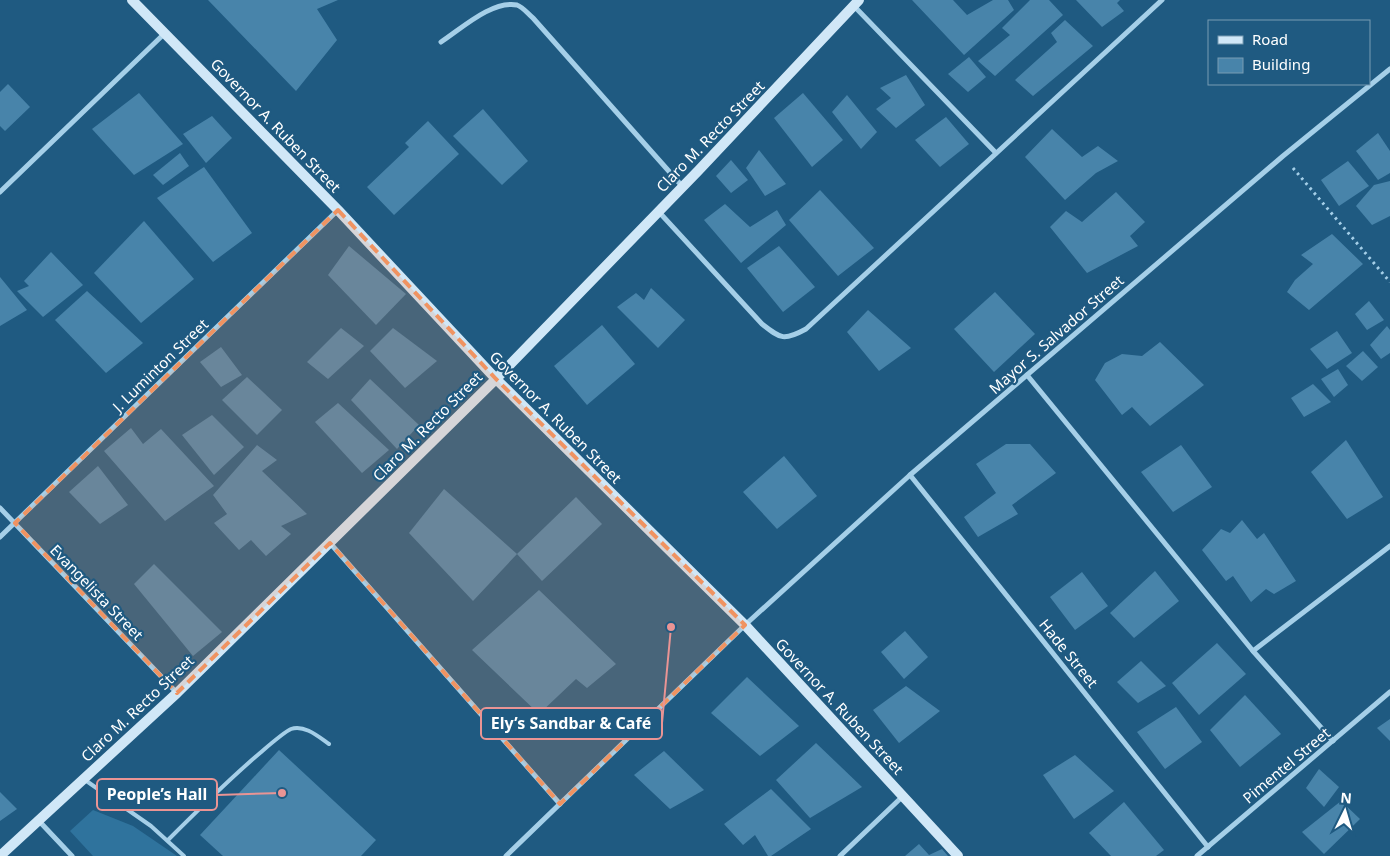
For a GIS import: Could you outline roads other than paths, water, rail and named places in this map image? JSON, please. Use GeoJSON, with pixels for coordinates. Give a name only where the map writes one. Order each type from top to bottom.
{"type":"FeatureCollection","features":[{"type":"Feature","properties":{"kind":"main road","name":"Governor A. Ruben Street"},"geometry":{"type":"LineString","coordinates":[[132,0],[338,210],[496,379],[744,625],[958,856]]}},
{"type":"Feature","properties":{"kind":"main road","name":"Claro M. Recto Street"},"geometry":{"type":"LineString","coordinates":[[0,856],[177,693],[496,379],[856,3]]}},
{"type":"Feature","properties":{"kind":"street"},"geometry":{"type":"LineString","coordinates":[[658,211],[762,324],[776,335],[790,338],[806,330],[1162,0]]}},
{"type":"Feature","properties":{"kind":"street"},"geometry":{"type":"LineString","coordinates":[[856,3],[996,154]]}},
{"type":"Feature","properties":{"kind":"street"},"geometry":{"type":"LineString","coordinates":[[441,42],[489,9],[505,5],[518,6],[533,18],[682,186]]}},
{"type":"Feature","properties":{"kind":"street"},"geometry":{"type":"LineString","coordinates":[[0,192],[165,33]]}},
{"type":"Feature","properties":{"kind":"street","name":"Mayor S. Salvador Street"},"geometry":{"type":"LineString","coordinates":[[506,856],[744,625],[910,475],[1283,156],[1390,69]]}},
{"type":"Feature","properties":{"kind":"street","name":"J. Luminton Street"},"geometry":{"type":"LineString","coordinates":[[0,537],[338,210]]}},
{"type":"Feature","properties":{"kind":"street"},"geometry":{"type":"LineString","coordinates":[[1027,375],[1252,651],[1333,741]]}},
{"type":"Feature","properties":{"kind":"street","name":"Hade Street"},"geometry":{"type":"LineString","coordinates":[[910,475],[1208,847]]}},
{"type":"Feature","properties":{"kind":"street","name":"Evangelista Street"},"geometry":{"type":"LineString","coordinates":[[0,508],[177,693]]}},
{"type":"Feature","properties":{"kind":"street"},"geometry":{"type":"LineString","coordinates":[[330,543],[560,804]]}},
{"type":"Feature","properties":{"kind":"street"},"geometry":{"type":"LineString","coordinates":[[1252,651],[1390,546]]}},
{"type":"Feature","properties":{"kind":"street","name":"Pimentel Street"},"geometry":{"type":"LineString","coordinates":[[1198,856],[1390,692]]}},
{"type":"Feature","properties":{"kind":"street"},"geometry":{"type":"LineString","coordinates":[[840,856],[903,796]]}},
{"type":"Feature","properties":{"kind":"street"},"geometry":{"type":"LineString","coordinates":[[38,820],[72,856]]}},
{"type":"Feature","properties":{"kind":"lane"},"geometry":{"type":"LineString","coordinates":[[168,840],[213,794],[291,729],[302,729],[313,733],[329,744]]}},
{"type":"Feature","properties":{"kind":"lane"},"geometry":{"type":"LineString","coordinates":[[84,779],[151,826],[184,856]]}},
{"type":"Feature","properties":{"kind":"place","name":"Ely’s Sandbar & Café"},"geometry":{"type":"Point","coordinates":[671,627]}},
{"type":"Feature","properties":{"kind":"place","name":"People’s Hall"},"geometry":{"type":"Point","coordinates":[282,793]}}]}
